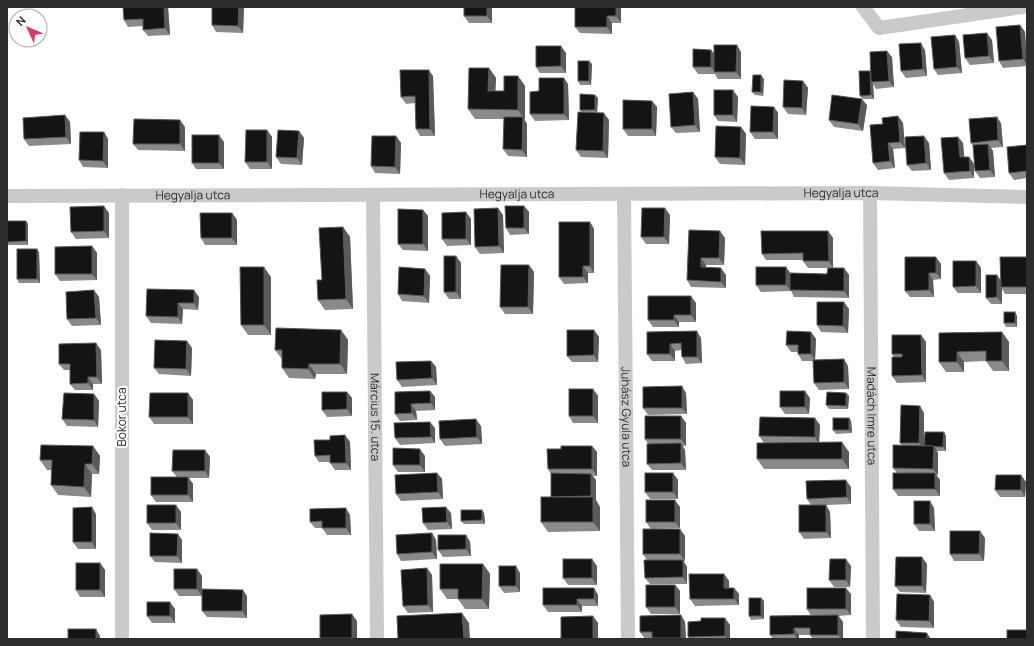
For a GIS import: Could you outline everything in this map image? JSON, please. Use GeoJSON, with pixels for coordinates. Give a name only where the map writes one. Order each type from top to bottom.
{"type":"FeatureCollection","features":[{"type":"Feature","properties":{"kind":"street"},"geometry":{"type":"LineString","coordinates":[[863,7],[879,28],[1023,7]]}},
{"type":"Feature","properties":{"kind":"street","name":"Hegyalja utca"},"geometry":{"type":"LineString","coordinates":[[7,196],[870,193],[1027,197]]}},
{"type":"Feature","properties":{"kind":"street","name":"Madách Imre utca"},"geometry":{"type":"LineString","coordinates":[[870,193],[873,639]]}},
{"type":"Feature","properties":{"kind":"street","name":"Juhász Gyula utca"},"geometry":{"type":"LineString","coordinates":[[624,194],[628,639]]}},
{"type":"Feature","properties":{"kind":"street","name":"Bokor utca"},"geometry":{"type":"LineString","coordinates":[[122,195],[122,639]]}},
{"type":"Feature","properties":{"kind":"street","name":"Március 15. utca"},"geometry":{"type":"LineString","coordinates":[[373,195],[377,639]]}},
{"type":"Feature","properties":{"kind":"building"},"geometry":{"type":"Polygon","coordinates":[[[123,7],[164,7],[165,28],[143,30],[143,19],[124,20],[123,7]]]}},
{"type":"Feature","properties":{"kind":"building"},"geometry":{"type":"Polygon","coordinates":[[[212,7],[239,7],[238,26],[212,25],[212,7]]]}},
{"type":"Feature","properties":{"kind":"building"},"geometry":{"type":"Polygon","coordinates":[[[464,7],[487,7],[487,16],[464,16],[464,7]]]}},
{"type":"Feature","properties":{"kind":"building"},"geometry":{"type":"Polygon","coordinates":[[[575,7],[616,7],[616,16],[607,16],[607,27],[575,27],[575,7]]]}},
{"type":"Feature","properties":{"kind":"building"},"geometry":{"type":"Polygon","coordinates":[[[1020,25],[1023,59],[999,61],[996,27],[1020,25]]]}},
{"type":"Feature","properties":{"kind":"building"},"geometry":{"type":"Polygon","coordinates":[[[987,33],[989,56],[965,58],[963,35],[987,33]]]}},
{"type":"Feature","properties":{"kind":"building"},"geometry":{"type":"Polygon","coordinates":[[[955,35],[957,67],[934,69],[931,37],[955,35]]]}},
{"type":"Feature","properties":{"kind":"building"},"geometry":{"type":"Polygon","coordinates":[[[921,43],[923,69],[901,71],[899,44],[921,43]]]}},
{"type":"Feature","properties":{"kind":"building"},"geometry":{"type":"Polygon","coordinates":[[[714,45],[737,45],[736,72],[714,72],[714,45]]]}},
{"type":"Feature","properties":{"kind":"building"},"geometry":{"type":"Polygon","coordinates":[[[536,46],[561,46],[561,66],[536,67],[536,46]]]}},
{"type":"Feature","properties":{"kind":"building"},"geometry":{"type":"Polygon","coordinates":[[[693,49],[711,50],[711,67],[693,67],[693,49]]]}},
{"type":"Feature","properties":{"kind":"building"},"geometry":{"type":"Polygon","coordinates":[[[887,51],[889,81],[871,82],[870,52],[887,51]]]}},
{"type":"Feature","properties":{"kind":"building"},"geometry":{"type":"Polygon","coordinates":[[[578,61],[589,61],[589,81],[578,81],[578,61]]]}},
{"type":"Feature","properties":{"kind":"building"},"geometry":{"type":"Polygon","coordinates":[[[469,68],[489,68],[488,91],[504,91],[504,76],[518,76],[518,110],[468,109],[469,68]]]}},
{"type":"Feature","properties":{"kind":"building"},"geometry":{"type":"Polygon","coordinates":[[[400,70],[429,70],[430,129],[416,129],[415,96],[401,97],[400,70]]]}},
{"type":"Feature","properties":{"kind":"building"},"geometry":{"type":"Polygon","coordinates":[[[859,71],[870,71],[871,95],[860,96],[859,71]]]}},
{"type":"Feature","properties":{"kind":"building"},"geometry":{"type":"Polygon","coordinates":[[[753,75],[761,75],[761,92],[752,92],[753,75]]]}},
{"type":"Feature","properties":{"kind":"building"},"geometry":{"type":"Polygon","coordinates":[[[539,78],[564,78],[564,114],[530,114],[530,92],[539,91],[539,78]]]}},
{"type":"Feature","properties":{"kind":"building"},"geometry":{"type":"Polygon","coordinates":[[[784,80],[803,81],[802,108],[783,107],[784,80]]]}},
{"type":"Feature","properties":{"kind":"building"},"geometry":{"type":"Polygon","coordinates":[[[714,90],[733,90],[733,115],[714,115],[714,90]]]}},
{"type":"Feature","properties":{"kind":"building"},"geometry":{"type":"Polygon","coordinates":[[[693,92],[695,125],[671,127],[669,94],[693,92]]]}},
{"type":"Feature","properties":{"kind":"building"},"geometry":{"type":"Polygon","coordinates":[[[580,94],[595,95],[595,110],[580,110],[580,94]]]}},
{"type":"Feature","properties":{"kind":"building"},"geometry":{"type":"Polygon","coordinates":[[[832,95],[862,99],[858,124],[829,120],[832,95]]]}},
{"type":"Feature","properties":{"kind":"building"},"geometry":{"type":"Polygon","coordinates":[[[623,100],[652,101],[652,129],[623,129],[623,100]]]}},
{"type":"Feature","properties":{"kind":"building"},"geometry":{"type":"Polygon","coordinates":[[[751,106],[774,107],[773,132],[750,132],[751,106]]]}},
{"type":"Feature","properties":{"kind":"building"},"geometry":{"type":"Polygon","coordinates":[[[578,112],[604,113],[603,151],[576,150],[578,112]]]}},
{"type":"Feature","properties":{"kind":"building"},"geometry":{"type":"Polygon","coordinates":[[[65,115],[66,137],[24,139],[23,118],[65,115]]]}},
{"type":"Feature","properties":{"kind":"building"},"geometry":{"type":"Polygon","coordinates":[[[898,116],[900,142],[888,143],[890,161],[873,163],[870,125],[883,124],[882,118],[898,116]]]}},
{"type":"Feature","properties":{"kind":"building"},"geometry":{"type":"Polygon","coordinates":[[[504,117],[523,117],[522,150],[503,149],[504,117]]]}},
{"type":"Feature","properties":{"kind":"building"},"geometry":{"type":"Polygon","coordinates":[[[997,117],[998,140],[971,143],[969,119],[997,117]]]}},
{"type":"Feature","properties":{"kind":"building"},"geometry":{"type":"Polygon","coordinates":[[[134,119],[180,120],[180,144],[133,144],[134,119]]]}},
{"type":"Feature","properties":{"kind":"building"},"geometry":{"type":"Polygon","coordinates":[[[716,126],[741,127],[740,158],[715,157],[716,126]]]}},
{"type":"Feature","properties":{"kind":"building"},"geometry":{"type":"Polygon","coordinates":[[[246,130],[267,130],[267,162],[245,162],[246,130]]]}},
{"type":"Feature","properties":{"kind":"building"},"geometry":{"type":"Polygon","coordinates":[[[278,130],[299,131],[297,158],[276,157],[278,130]]]}},
{"type":"Feature","properties":{"kind":"building"},"geometry":{"type":"Polygon","coordinates":[[[80,132],[104,132],[103,161],[79,160],[80,132]]]}},
{"type":"Feature","properties":{"kind":"building"},"geometry":{"type":"Polygon","coordinates":[[[192,135],[219,135],[219,163],[192,163],[192,135]]]}},
{"type":"Feature","properties":{"kind":"building"},"geometry":{"type":"Polygon","coordinates":[[[372,136],[396,136],[395,167],[371,166],[372,136]]]}},
{"type":"Feature","properties":{"kind":"building"},"geometry":{"type":"Polygon","coordinates":[[[924,136],[926,163],[907,165],[905,137],[924,136]]]}},
{"type":"Feature","properties":{"kind":"building"},"geometry":{"type":"Polygon","coordinates":[[[958,137],[960,157],[969,157],[970,171],[944,173],[941,138],[958,137]]]}},
{"type":"Feature","properties":{"kind":"building"},"geometry":{"type":"Polygon","coordinates":[[[988,144],[990,170],[975,171],[973,145],[988,144]]]}},
{"type":"Feature","properties":{"kind":"building"},"geometry":{"type":"Polygon","coordinates":[[[1027,145],[1027,171],[1009,173],[1007,147],[1027,145]]]}},
{"type":"Feature","properties":{"kind":"building"},"geometry":{"type":"Polygon","coordinates":[[[104,206],[104,231],[71,232],[70,207],[104,206]]]}},
{"type":"Feature","properties":{"kind":"building"},"geometry":{"type":"Polygon","coordinates":[[[505,206],[524,206],[524,228],[506,228],[505,206]]]}},
{"type":"Feature","properties":{"kind":"building"},"geometry":{"type":"Polygon","coordinates":[[[498,208],[499,246],[475,247],[474,209],[498,208]]]}},
{"type":"Feature","properties":{"kind":"building"},"geometry":{"type":"Polygon","coordinates":[[[642,208],[665,208],[664,237],[641,237],[642,208]]]}},
{"type":"Feature","properties":{"kind":"building"},"geometry":{"type":"Polygon","coordinates":[[[398,209],[423,210],[423,244],[398,244],[398,209]]]}},
{"type":"Feature","properties":{"kind":"building"},"geometry":{"type":"Polygon","coordinates":[[[466,212],[466,239],[442,239],[442,213],[466,212]]]}},
{"type":"Feature","properties":{"kind":"building"},"geometry":{"type":"Polygon","coordinates":[[[200,213],[232,213],[232,238],[201,238],[200,213]]]}},
{"type":"Feature","properties":{"kind":"building"},"geometry":{"type":"Polygon","coordinates":[[[7,221],[26,221],[26,241],[7,242],[7,221]]]}},
{"type":"Feature","properties":{"kind":"building"},"geometry":{"type":"Polygon","coordinates":[[[559,222],[590,222],[590,266],[583,266],[583,277],[559,277],[559,222]]]}},
{"type":"Feature","properties":{"kind":"building"},"geometry":{"type":"Polygon","coordinates":[[[343,227],[346,299],[318,300],[317,280],[322,280],[319,228],[343,227]]]}},
{"type":"Feature","properties":{"kind":"building"},"geometry":{"type":"Polygon","coordinates":[[[689,230],[720,231],[719,258],[701,258],[701,267],[721,268],[721,282],[687,280],[689,230]]]}},
{"type":"Feature","properties":{"kind":"building"},"geometry":{"type":"Polygon","coordinates":[[[761,231],[828,231],[829,261],[803,261],[803,253],[762,254],[761,231]]]}},
{"type":"Feature","properties":{"kind":"building"},"geometry":{"type":"Polygon","coordinates":[[[92,246],[92,274],[55,274],[55,247],[92,246]]]}},
{"type":"Feature","properties":{"kind":"building"},"geometry":{"type":"Polygon","coordinates":[[[17,249],[37,249],[37,279],[17,279],[17,249]]]}},
{"type":"Feature","properties":{"kind":"building"},"geometry":{"type":"Polygon","coordinates":[[[444,256],[456,256],[456,292],[444,292],[444,256]]]}},
{"type":"Feature","properties":{"kind":"building"},"geometry":{"type":"Polygon","coordinates":[[[905,257],[936,257],[936,273],[929,273],[929,290],[905,291],[905,257]]]}},
{"type":"Feature","properties":{"kind":"building"},"geometry":{"type":"Polygon","coordinates":[[[1000,257],[1027,257],[1027,287],[1001,287],[1000,257]]]}},
{"type":"Feature","properties":{"kind":"building"},"geometry":{"type":"Polygon","coordinates":[[[953,261],[976,261],[976,286],[953,287],[953,261]]]}},
{"type":"Feature","properties":{"kind":"building"},"geometry":{"type":"Polygon","coordinates":[[[501,265],[529,265],[528,307],[500,307],[501,265]]]}},
{"type":"Feature","properties":{"kind":"building"},"geometry":{"type":"Polygon","coordinates":[[[240,267],[264,267],[264,325],[241,325],[240,267]]]}},
{"type":"Feature","properties":{"kind":"building"},"geometry":{"type":"Polygon","coordinates":[[[399,267],[425,269],[424,296],[398,294],[399,267]]]}},
{"type":"Feature","properties":{"kind":"building"},"geometry":{"type":"Polygon","coordinates":[[[756,267],[786,267],[786,285],[756,285],[756,267]]]}},
{"type":"Feature","properties":{"kind":"building"},"geometry":{"type":"Polygon","coordinates":[[[828,268],[844,268],[844,291],[790,290],[790,273],[827,274],[828,268]]]}},
{"type":"Feature","properties":{"kind":"building"},"geometry":{"type":"Polygon","coordinates":[[[986,275],[997,275],[997,297],[986,298],[986,275]]]}},
{"type":"Feature","properties":{"kind":"building"},"geometry":{"type":"Polygon","coordinates":[[[147,289],[194,290],[194,303],[178,303],[178,317],[146,316],[147,289]]]}},
{"type":"Feature","properties":{"kind":"building"},"geometry":{"type":"Polygon","coordinates":[[[94,290],[96,318],[67,319],[66,292],[94,290]]]}},
{"type":"Feature","properties":{"kind":"building"},"geometry":{"type":"Polygon","coordinates":[[[648,296],[691,296],[691,315],[674,315],[674,320],[648,320],[648,296]]]}},
{"type":"Feature","properties":{"kind":"building"},"geometry":{"type":"Polygon","coordinates":[[[817,302],[844,302],[843,326],[817,325],[817,302]]]}},
{"type":"Feature","properties":{"kind":"building"},"geometry":{"type":"Polygon","coordinates":[[[1004,312],[1015,312],[1015,323],[1004,323],[1004,312]]]}},
{"type":"Feature","properties":{"kind":"building"},"geometry":{"type":"Polygon","coordinates":[[[276,328],[341,330],[340,364],[309,364],[308,369],[282,368],[282,350],[275,350],[276,328]]]}},
{"type":"Feature","properties":{"kind":"building"},"geometry":{"type":"Polygon","coordinates":[[[567,330],[594,330],[594,355],[567,356],[567,330]]]}},
{"type":"Feature","properties":{"kind":"building"},"geometry":{"type":"Polygon","coordinates":[[[697,331],[697,357],[682,357],[681,343],[670,344],[670,354],[647,354],[647,332],[697,331]]]}},
{"type":"Feature","properties":{"kind":"building"},"geometry":{"type":"Polygon","coordinates":[[[787,331],[811,332],[811,354],[798,354],[798,345],[786,345],[787,331]]]}},
{"type":"Feature","properties":{"kind":"building"},"geometry":{"type":"Polygon","coordinates":[[[1002,332],[1002,361],[986,361],[986,351],[957,352],[957,362],[939,362],[939,333],[1002,332]]]}},
{"type":"Feature","properties":{"kind":"building"},"geometry":{"type":"Polygon","coordinates":[[[892,335],[921,335],[922,375],[892,376],[892,357],[902,357],[902,354],[892,354],[892,335]]]}},
{"type":"Feature","properties":{"kind":"building"},"geometry":{"type":"Polygon","coordinates":[[[155,340],[187,341],[186,369],[154,368],[155,340]]]}},
{"type":"Feature","properties":{"kind":"building"},"geometry":{"type":"Polygon","coordinates":[[[96,343],[97,377],[88,377],[88,383],[70,384],[70,364],[59,364],[59,344],[96,343]]]}},
{"type":"Feature","properties":{"kind":"building"},"geometry":{"type":"Polygon","coordinates":[[[844,359],[844,382],[814,383],[813,360],[844,359]]]}},
{"type":"Feature","properties":{"kind":"building"},"geometry":{"type":"Polygon","coordinates":[[[431,361],[432,378],[397,380],[396,362],[431,361]]]}},
{"type":"Feature","properties":{"kind":"building"},"geometry":{"type":"Polygon","coordinates":[[[682,386],[682,408],[643,408],[643,387],[682,386]]]}},
{"type":"Feature","properties":{"kind":"building"},"geometry":{"type":"Polygon","coordinates":[[[569,389],[593,389],[593,416],[569,416],[569,389]]]}},
{"type":"Feature","properties":{"kind":"building"},"geometry":{"type":"Polygon","coordinates":[[[430,391],[431,403],[411,404],[412,413],[395,414],[395,392],[430,391]]]}},
{"type":"Feature","properties":{"kind":"building"},"geometry":{"type":"Polygon","coordinates":[[[780,391],[805,391],[805,407],[780,407],[780,391]]]}},
{"type":"Feature","properties":{"kind":"building"},"geometry":{"type":"Polygon","coordinates":[[[322,392],[347,392],[347,409],[322,410],[322,392]]]}},
{"type":"Feature","properties":{"kind":"building"},"geometry":{"type":"Polygon","coordinates":[[[827,392],[846,393],[846,406],[826,405],[827,392]]]}},
{"type":"Feature","properties":{"kind":"building"},"geometry":{"type":"Polygon","coordinates":[[[64,393],[94,394],[94,420],[62,419],[64,393]]]}},
{"type":"Feature","properties":{"kind":"building"},"geometry":{"type":"Polygon","coordinates":[[[150,393],[188,393],[188,417],[149,417],[150,393]]]}},
{"type":"Feature","properties":{"kind":"building"},"geometry":{"type":"Polygon","coordinates":[[[901,405],[920,406],[919,443],[900,443],[901,405]]]}},
{"type":"Feature","properties":{"kind":"building"},"geometry":{"type":"Polygon","coordinates":[[[645,416],[681,416],[681,439],[645,439],[645,416]]]}},
{"type":"Feature","properties":{"kind":"building"},"geometry":{"type":"Polygon","coordinates":[[[760,417],[815,418],[815,437],[759,436],[760,417]]]}},
{"type":"Feature","properties":{"kind":"building"},"geometry":{"type":"Polygon","coordinates":[[[833,418],[849,418],[849,430],[833,430],[833,418]]]}},
{"type":"Feature","properties":{"kind":"building"},"geometry":{"type":"Polygon","coordinates":[[[476,419],[477,437],[440,439],[439,421],[476,419]]]}},
{"type":"Feature","properties":{"kind":"building"},"geometry":{"type":"Polygon","coordinates":[[[430,422],[431,437],[395,438],[394,423],[430,422]]]}},
{"type":"Feature","properties":{"kind":"building"},"geometry":{"type":"Polygon","coordinates":[[[925,432],[944,432],[943,447],[924,446],[925,432]]]}},
{"type":"Feature","properties":{"kind":"building"},"geometry":{"type":"Polygon","coordinates":[[[345,435],[346,463],[330,463],[330,455],[315,456],[314,440],[330,440],[330,436],[345,435]]]}},
{"type":"Feature","properties":{"kind":"building"},"geometry":{"type":"Polygon","coordinates":[[[842,442],[842,459],[757,459],[757,443],[842,442]]]}},
{"type":"Feature","properties":{"kind":"building"},"geometry":{"type":"Polygon","coordinates":[[[681,443],[681,463],[647,464],[647,444],[681,443]]]}},
{"type":"Feature","properties":{"kind":"building"},"geometry":{"type":"Polygon","coordinates":[[[41,445],[93,446],[92,464],[85,464],[84,487],[51,485],[52,460],[40,460],[41,445]]]}},
{"type":"Feature","properties":{"kind":"building"},"geometry":{"type":"Polygon","coordinates":[[[893,445],[934,446],[933,469],[893,468],[893,445]]]}},
{"type":"Feature","properties":{"kind":"building"},"geometry":{"type":"Polygon","coordinates":[[[561,446],[592,446],[592,469],[548,469],[547,449],[561,449],[561,446]]]}},
{"type":"Feature","properties":{"kind":"building"},"geometry":{"type":"Polygon","coordinates":[[[393,448],[420,449],[420,465],[393,465],[393,448]]]}},
{"type":"Feature","properties":{"kind":"building"},"geometry":{"type":"Polygon","coordinates":[[[173,450],[205,450],[205,471],[172,471],[173,450]]]}},
{"type":"Feature","properties":{"kind":"building"},"geometry":{"type":"Polygon","coordinates":[[[437,473],[438,492],[396,494],[395,475],[437,473]]]}},
{"type":"Feature","properties":{"kind":"building"},"geometry":{"type":"Polygon","coordinates":[[[551,473],[591,474],[591,496],[551,497],[551,473]]]}},
{"type":"Feature","properties":{"kind":"building"},"geometry":{"type":"Polygon","coordinates":[[[645,473],[673,473],[673,492],[645,492],[645,473]]]}},
{"type":"Feature","properties":{"kind":"building"},"geometry":{"type":"Polygon","coordinates":[[[893,473],[935,473],[935,489],[893,489],[893,473]]]}},
{"type":"Feature","properties":{"kind":"building"},"geometry":{"type":"Polygon","coordinates":[[[996,475],[1021,475],[1021,490],[995,490],[996,475]]]}},
{"type":"Feature","properties":{"kind":"building"},"geometry":{"type":"Polygon","coordinates":[[[151,477],[188,477],[188,495],[151,495],[151,477]]]}},
{"type":"Feature","properties":{"kind":"building"},"geometry":{"type":"Polygon","coordinates":[[[846,480],[847,497],[807,499],[806,481],[846,480]]]}},
{"type":"Feature","properties":{"kind":"building"},"geometry":{"type":"Polygon","coordinates":[[[541,497],[593,497],[593,522],[541,522],[541,497]]]}},
{"type":"Feature","properties":{"kind":"building"},"geometry":{"type":"Polygon","coordinates":[[[646,500],[675,500],[675,522],[646,522],[646,500]]]}},
{"type":"Feature","properties":{"kind":"building"},"geometry":{"type":"Polygon","coordinates":[[[914,501],[930,501],[930,524],[914,524],[914,501]]]}},
{"type":"Feature","properties":{"kind":"building"},"geometry":{"type":"Polygon","coordinates":[[[147,505],[176,505],[176,523],[147,523],[147,505]]]}},
{"type":"Feature","properties":{"kind":"building"},"geometry":{"type":"Polygon","coordinates":[[[799,505],[826,505],[826,532],[799,532],[799,505]]]}},
{"type":"Feature","properties":{"kind":"building"},"geometry":{"type":"Polygon","coordinates":[[[92,507],[92,542],[73,542],[73,508],[92,507]]]}},
{"type":"Feature","properties":{"kind":"building"},"geometry":{"type":"Polygon","coordinates":[[[446,507],[447,522],[423,523],[422,508],[446,507]]]}},
{"type":"Feature","properties":{"kind":"building"},"geometry":{"type":"Polygon","coordinates":[[[346,508],[346,528],[322,528],[322,521],[310,522],[310,509],[346,508]]]}},
{"type":"Feature","properties":{"kind":"building"},"geometry":{"type":"Polygon","coordinates":[[[461,510],[482,510],[482,520],[461,521],[461,510]]]}},
{"type":"Feature","properties":{"kind":"building"},"geometry":{"type":"Polygon","coordinates":[[[643,529],[680,529],[680,554],[643,554],[643,529]]]}},
{"type":"Feature","properties":{"kind":"building"},"geometry":{"type":"Polygon","coordinates":[[[950,531],[980,531],[979,554],[950,554],[950,531]]]}},
{"type":"Feature","properties":{"kind":"building"},"geometry":{"type":"Polygon","coordinates":[[[150,533],[178,534],[177,556],[150,556],[150,533]]]}},
{"type":"Feature","properties":{"kind":"building"},"geometry":{"type":"Polygon","coordinates":[[[432,533],[432,552],[397,554],[396,535],[432,533]]]}},
{"type":"Feature","properties":{"kind":"building"},"geometry":{"type":"Polygon","coordinates":[[[438,535],[466,535],[466,549],[438,550],[438,535]]]}},
{"type":"Feature","properties":{"kind":"building"},"geometry":{"type":"Polygon","coordinates":[[[896,557],[922,557],[922,586],[895,586],[896,557]]]}},
{"type":"Feature","properties":{"kind":"building"},"geometry":{"type":"Polygon","coordinates":[[[563,559],[592,559],[592,578],[563,578],[563,559]]]}},
{"type":"Feature","properties":{"kind":"building"},"geometry":{"type":"Polygon","coordinates":[[[830,559],[846,559],[846,580],[829,580],[830,559]]]}},
{"type":"Feature","properties":{"kind":"building"},"geometry":{"type":"Polygon","coordinates":[[[644,560],[683,560],[683,577],[645,578],[644,560]]]}},
{"type":"Feature","properties":{"kind":"building"},"geometry":{"type":"Polygon","coordinates":[[[76,563],[100,563],[100,590],[76,590],[76,563]]]}},
{"type":"Feature","properties":{"kind":"building"},"geometry":{"type":"Polygon","coordinates":[[[440,564],[483,564],[482,599],[458,599],[458,589],[440,589],[440,564]]]}},
{"type":"Feature","properties":{"kind":"building"},"geometry":{"type":"Polygon","coordinates":[[[499,566],[516,566],[516,586],[499,586],[499,566]]]}},
{"type":"Feature","properties":{"kind":"building"},"geometry":{"type":"Polygon","coordinates":[[[427,568],[428,605],[403,606],[401,570],[427,568]]]}},
{"type":"Feature","properties":{"kind":"building"},"geometry":{"type":"Polygon","coordinates":[[[174,569],[197,569],[197,589],[174,589],[174,569]]]}},
{"type":"Feature","properties":{"kind":"building"},"geometry":{"type":"Polygon","coordinates":[[[689,574],[724,574],[724,588],[734,588],[734,599],[690,599],[689,574]]]}},
{"type":"Feature","properties":{"kind":"building"},"geometry":{"type":"Polygon","coordinates":[[[646,585],[675,585],[675,607],[646,607],[646,585]]]}},
{"type":"Feature","properties":{"kind":"building"},"geometry":{"type":"Polygon","coordinates":[[[543,588],[594,588],[594,599],[577,599],[577,605],[543,605],[543,588]]]}},
{"type":"Feature","properties":{"kind":"building"},"geometry":{"type":"Polygon","coordinates":[[[807,588],[846,588],[846,609],[807,609],[807,588]]]}},
{"type":"Feature","properties":{"kind":"building"},"geometry":{"type":"Polygon","coordinates":[[[202,589],[243,590],[242,611],[202,611],[202,589]]]}},
{"type":"Feature","properties":{"kind":"building"},"geometry":{"type":"Polygon","coordinates":[[[897,594],[930,595],[929,621],[896,620],[897,594]]]}},
{"type":"Feature","properties":{"kind":"building"},"geometry":{"type":"Polygon","coordinates":[[[749,598],[761,598],[761,616],[749,616],[749,598]]]}},
{"type":"Feature","properties":{"kind":"building"},"geometry":{"type":"Polygon","coordinates":[[[147,602],[170,602],[170,616],[147,616],[147,602]]]}},
{"type":"Feature","properties":{"kind":"building"},"geometry":{"type":"Polygon","coordinates":[[[462,613],[464,639],[398,639],[397,616],[462,613]]]}},
{"type":"Feature","properties":{"kind":"building"},"geometry":{"type":"Polygon","coordinates":[[[352,614],[352,638],[320,638],[320,615],[352,614]]]}},
{"type":"Feature","properties":{"kind":"building"},"geometry":{"type":"Polygon","coordinates":[[[681,615],[681,638],[652,638],[652,632],[640,632],[640,616],[681,615]]]}},
{"type":"Feature","properties":{"kind":"building"},"geometry":{"type":"Polygon","coordinates":[[[838,615],[838,635],[810,635],[810,628],[794,628],[794,634],[770,635],[770,616],[838,615]]]}},
{"type":"Feature","properties":{"kind":"building"},"geometry":{"type":"Polygon","coordinates":[[[593,616],[593,639],[561,639],[561,617],[593,616]]]}},
{"type":"Feature","properties":{"kind":"building"},"geometry":{"type":"Polygon","coordinates":[[[701,618],[725,618],[725,636],[688,637],[688,622],[701,621],[701,618]]]}},
{"type":"Feature","properties":{"kind":"building"},"geometry":{"type":"Polygon","coordinates":[[[68,629],[96,629],[96,639],[68,639],[68,629]]]}},
{"type":"Feature","properties":{"kind":"building"},"geometry":{"type":"Polygon","coordinates":[[[1007,630],[1027,630],[1027,639],[1007,639],[1007,630]]]}},
{"type":"Feature","properties":{"kind":"building"},"geometry":{"type":"Polygon","coordinates":[[[896,631],[927,633],[927,639],[896,639],[896,631]]]}}]}
